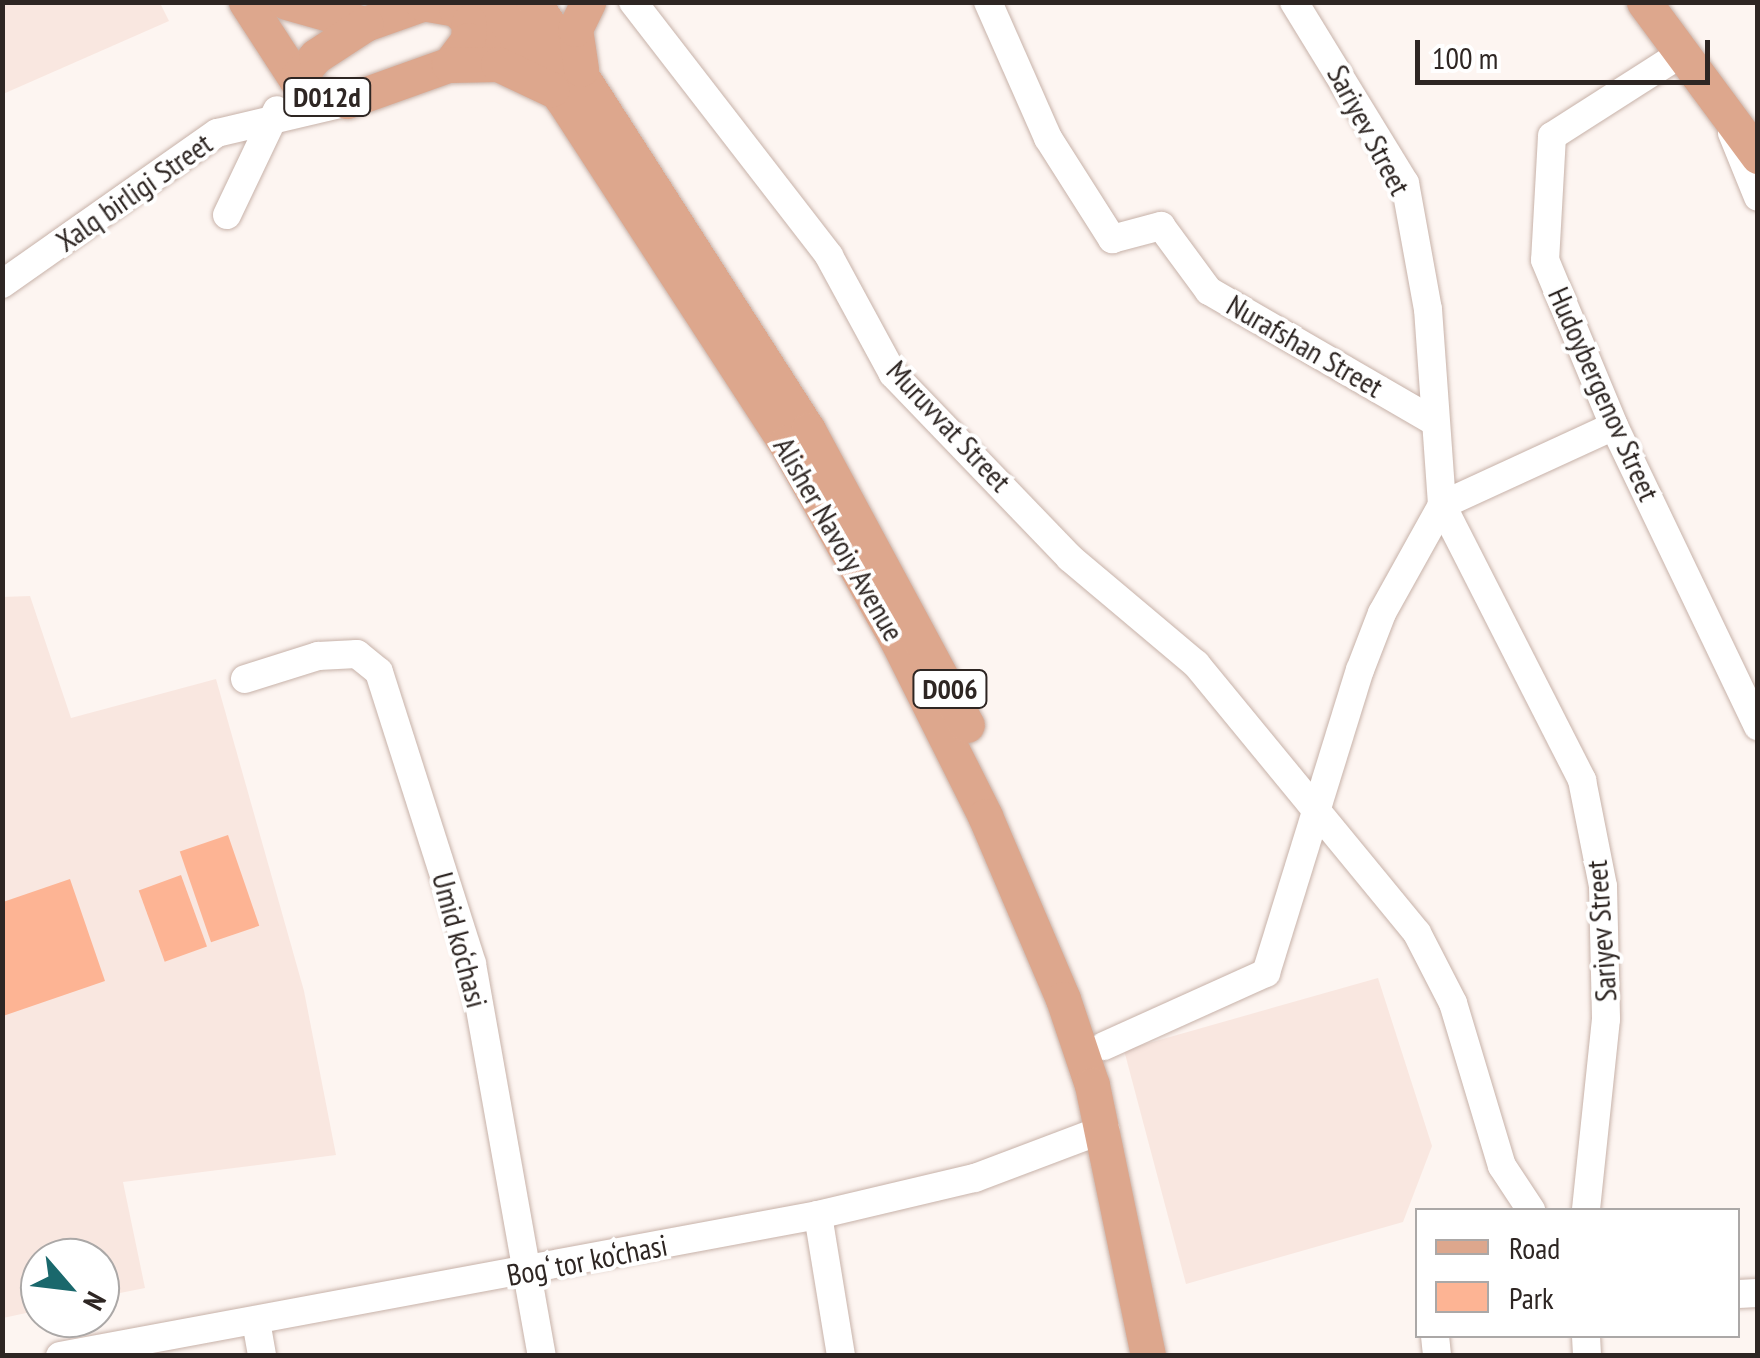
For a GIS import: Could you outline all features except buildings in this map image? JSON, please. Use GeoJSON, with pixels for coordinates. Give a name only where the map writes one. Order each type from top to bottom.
{"type":"FeatureCollection","features":[{"type":"Feature","properties":{"kind":"main road","name":"D012d"},"geometry":{"type":"LineString","coordinates":[[246,2],[296,79],[324,96],[354,101],[448,65]]}},
{"type":"Feature","properties":{"kind":"main road"},"geometry":{"type":"LineString","coordinates":[[286,2],[402,9],[451,6],[468,22],[467,43],[448,65]]}},
{"type":"Feature","properties":{"kind":"main road"},"geometry":{"type":"LineString","coordinates":[[448,65],[513,68],[575,92],[574,35],[588,2]]}},
{"type":"Feature","properties":{"kind":"main road"},"geometry":{"type":"LineString","coordinates":[[1644,2],[1758,156]]}},
{"type":"Feature","properties":{"kind":"main road"},"geometry":{"type":"LineString","coordinates":[[448,65],[523,6]]}},
{"type":"Feature","properties":{"kind":"main road","name":"Alisher Navoiy Avenue"},"geometry":{"type":"LineString","coordinates":[[523,6],[786,444],[912,668],[1064,999],[1105,1129],[1148,1356]]}},
{"type":"Feature","properties":{"kind":"main road","name":"D012d"},"geometry":{"type":"LineString","coordinates":[[296,79],[316,56],[402,9]]}},
{"type":"Feature","properties":{"kind":"main road","name":"Alisher Navoiy Avenue"},"geometry":{"type":"LineString","coordinates":[[575,92],[808,430],[889,571],[1007,807],[1104,1046],[1140,1182],[1171,1356]]}},
{"type":"Feature","properties":{"kind":"street","name":"Muruvvat Street"},"geometry":{"type":"LineString","coordinates":[[633,2],[829,256],[893,374],[1070,558],[1196,664],[1318,804],[1417,933],[1453,1003],[1502,1166],[1530,1208]]}},
{"type":"Feature","properties":{"kind":"street","name":"Nurafshan Street"},"geometry":{"type":"LineString","coordinates":[[988,2],[1048,138],[1112,238],[1161,226],[1209,291],[1435,422]]}},
{"type":"Feature","properties":{"kind":"street","name":"Sariyev Street"},"geometry":{"type":"LineString","coordinates":[[1294,2],[1404,183],[1428,309],[1442,506],[1582,780],[1603,886],[1606,1018],[1586,1208]]}},
{"type":"Feature","properties":{"kind":"street","name":"Hudoybergenov Street"},"geometry":{"type":"LineString","coordinates":[[1682,53],[1552,136],[1545,260],[1614,426],[1758,726]]}},
{"type":"Feature","properties":{"kind":"street"},"geometry":{"type":"LineString","coordinates":[[217,134],[236,142],[242,156],[227,216],[273,116],[296,79]]}},
{"type":"Feature","properties":{"kind":"street","name":"Xalq birligi Street"},"geometry":{"type":"LineString","coordinates":[[2,284],[217,134],[273,116],[354,101]]}},
{"type":"Feature","properties":{"kind":"street"},"geometry":{"type":"LineString","coordinates":[[1720,103],[1758,197]]}},
{"type":"Feature","properties":{"kind":"street"},"geometry":{"type":"LineString","coordinates":[[1104,1046],[1266,973],[1382,613],[1442,506],[1614,426]]}},
{"type":"Feature","properties":{"kind":"street","name":"Umid ko‘chasi"},"geometry":{"type":"LineString","coordinates":[[245,679],[318,656],[356,654],[379,672],[472,964],[542,1356]]}},
{"type":"Feature","properties":{"kind":"street","name":"Bog‘ tor ko‘chasi"},"geometry":{"type":"LineString","coordinates":[[60,1356],[818,1215],[976,1178],[1105,1129]]}},
{"type":"Feature","properties":{"kind":"street"},"geometry":{"type":"LineString","coordinates":[[818,1215],[840,1356]]}},
{"type":"Feature","properties":{"kind":"street"},"geometry":{"type":"LineString","coordinates":[[256,1321],[262,1356]]}},
{"type":"Feature","properties":{"kind":"shaded area"},"geometry":{"type":"Polygon","coordinates":[[[3,2],[160,3],[169,21],[3,94],[3,2]]]}},
{"type":"Feature","properties":{"kind":"shaded area"},"geometry":{"type":"Polygon","coordinates":[[[30,596],[71,718],[216,679],[304,991],[336,1155],[123,1182],[145,1288],[120,1293],[120,1238],[20,1238],[20,1314],[3,1318],[2,597],[30,596]]]}},
{"type":"Feature","properties":{"kind":"shaded area"},"geometry":{"type":"Polygon","coordinates":[[[1378,978],[1432,1146],[1403,1222],[1186,1284],[1124,1050],[1378,978]]]}},
{"type":"Feature","properties":{"kind":"green space"},"geometry":{"type":"Polygon","coordinates":[[[228,835],[259,926],[211,942],[180,852],[228,835]]]}},
{"type":"Feature","properties":{"kind":"green space"},"geometry":{"type":"Polygon","coordinates":[[[181,875],[207,946],[165,962],[139,890],[181,875]]]}},
{"type":"Feature","properties":{"kind":"green space"},"geometry":{"type":"Polygon","coordinates":[[[70,879],[105,981],[3,1016],[3,902],[70,879]]]}}]}
